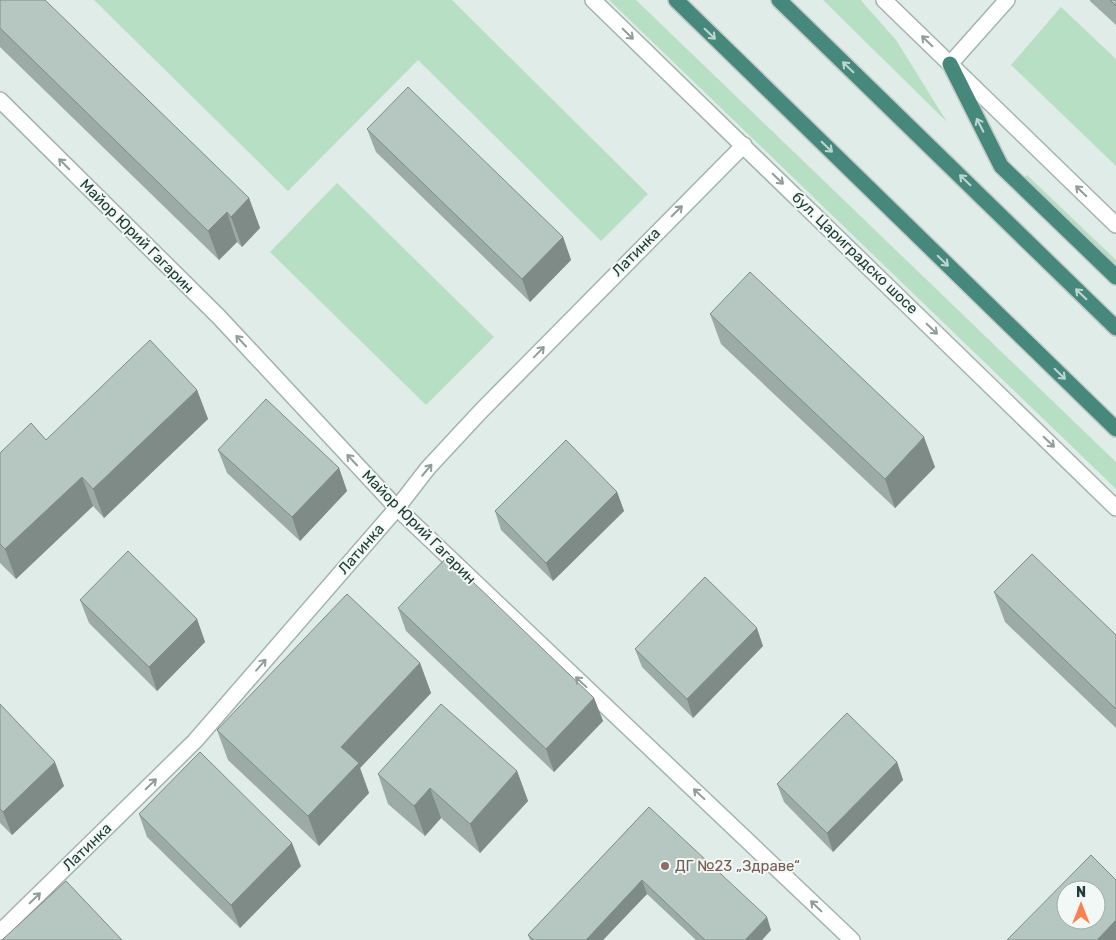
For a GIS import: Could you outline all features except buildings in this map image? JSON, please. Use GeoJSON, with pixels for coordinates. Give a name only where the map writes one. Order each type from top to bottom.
{"type":"FeatureCollection","features":[{"type":"Feature","properties":{"kind":"highway"},"geometry":{"type":"LineString","coordinates":[[676,0],[1116,429]]}},
{"type":"Feature","properties":{"kind":"highway"},"geometry":{"type":"LineString","coordinates":[[780,0],[1116,328]]}},
{"type":"Feature","properties":{"kind":"highway"},"geometry":{"type":"LineString","coordinates":[[950,64],[1001,166],[1116,277]]}},
{"type":"Feature","properties":{"kind":"street","name":"бул. Цариградско шосе"},"geometry":{"type":"LineString","coordinates":[[593,0],[1116,508]]}},
{"type":"Feature","properties":{"kind":"street"},"geometry":{"type":"LineString","coordinates":[[884,0],[1116,225]]}},
{"type":"Feature","properties":{"kind":"street"},"geometry":{"type":"LineString","coordinates":[[950,64],[1007,0]]}},
{"type":"Feature","properties":{"kind":"street","name":"Майор Юрий Гагарин"},"geometry":{"type":"LineString","coordinates":[[0,100],[219,317],[397,508],[852,940]]}},
{"type":"Feature","properties":{"kind":"street","name":"Латинка"},"geometry":{"type":"LineString","coordinates":[[0,932],[195,740],[397,508],[428,468],[480,412],[744,145]]}},
{"type":"Feature","properties":{"kind":"green space"},"geometry":{"type":"Polygon","coordinates":[[[94,0],[452,0],[648,194],[601,241],[418,60],[288,191],[94,0]]]}},
{"type":"Feature","properties":{"kind":"green space"},"geometry":{"type":"Polygon","coordinates":[[[609,0],[636,0],[1116,462],[1116,489],[609,0]]]}},
{"type":"Feature","properties":{"kind":"green space"},"geometry":{"type":"Polygon","coordinates":[[[823,0],[861,0],[896,40],[947,122],[823,0]]]}},
{"type":"Feature","properties":{"kind":"green space"},"geometry":{"type":"Polygon","coordinates":[[[1061,7],[1116,59],[1116,166],[1011,65],[1061,7]]]}},
{"type":"Feature","properties":{"kind":"green space"},"geometry":{"type":"Polygon","coordinates":[[[1027,175],[1116,260],[1116,268],[1023,179],[1027,175]]]}},
{"type":"Feature","properties":{"kind":"green space"},"geometry":{"type":"Polygon","coordinates":[[[337,183],[494,337],[426,405],[270,252],[337,183]]]}},
{"type":"Feature","properties":{"kind":"place","name":"ДГ №23 „Здраве“"},"geometry":{"type":"Point","coordinates":[665,866]}}]}
